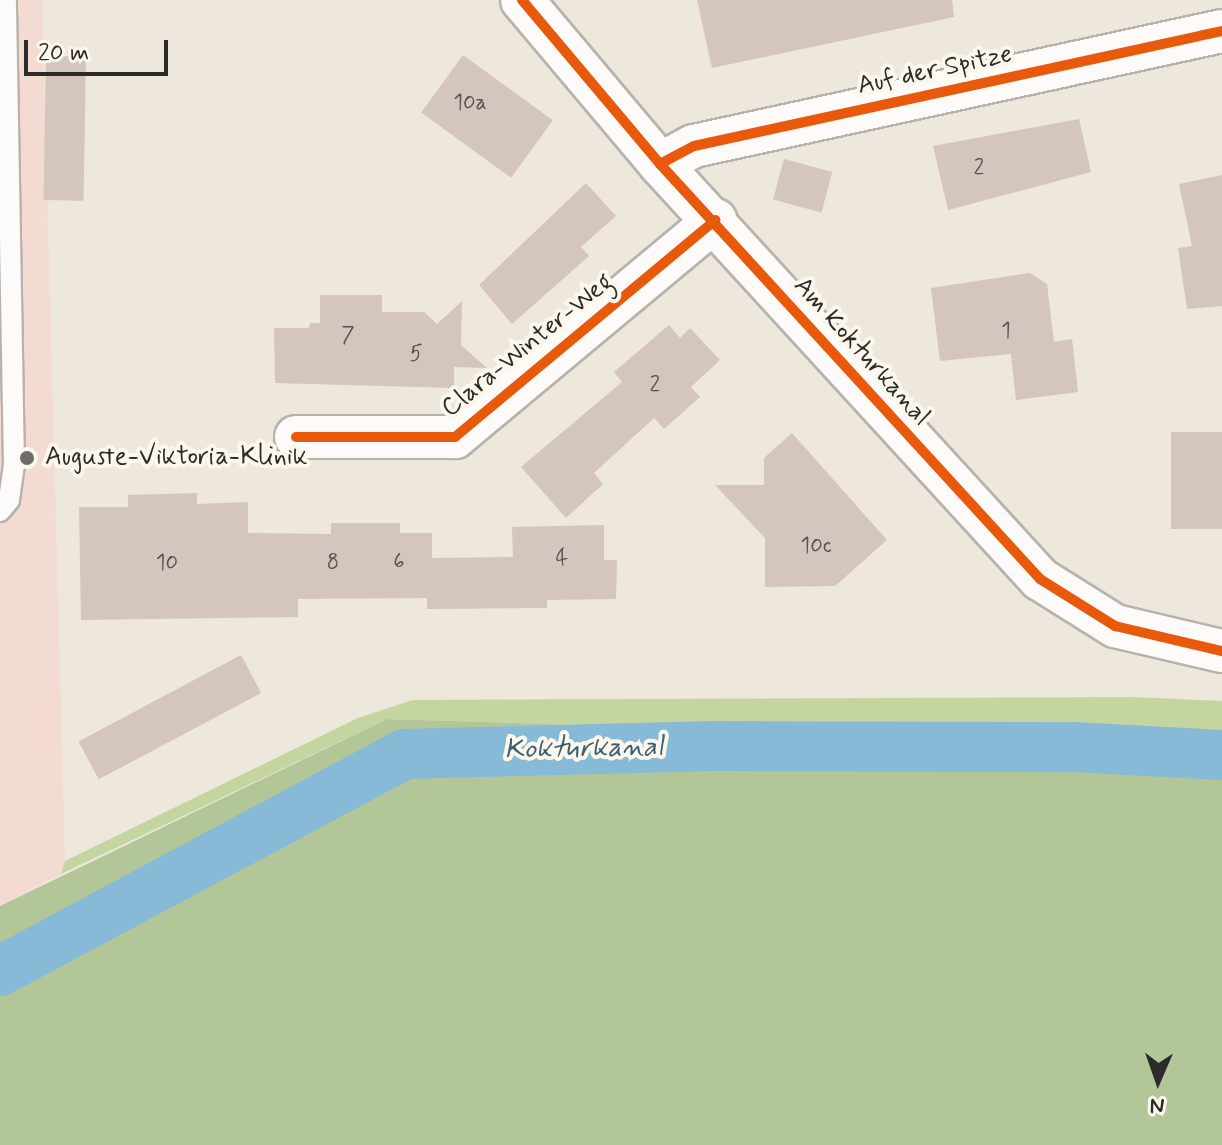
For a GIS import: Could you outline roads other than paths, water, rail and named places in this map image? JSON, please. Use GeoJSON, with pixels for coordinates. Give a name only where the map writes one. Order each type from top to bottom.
{"type":"FeatureCollection","features":[{"type":"Feature","properties":{"kind":"street","name":"Am Kokturkanal"},"geometry":{"type":"LineString","coordinates":[[522,0],[660,164],[715,220],[1040,579],[1115,626],[1222,651]]}},
{"type":"Feature","properties":{"kind":"street","name":"Auf der Spitze"},"geometry":{"type":"LineString","coordinates":[[660,164],[694,146],[1222,31]]}},
{"type":"Feature","properties":{"kind":"street","name":"Clara-Winter-Weg"},"geometry":{"type":"LineString","coordinates":[[296,437],[455,437],[715,220]]}},
{"type":"Feature","properties":{"kind":"lane"},"geometry":{"type":"LineString","coordinates":[[0,511],[9,500],[14,466],[6,0]]}},
{"type":"Feature","properties":{"kind":"waterway","name":"Kokturkanal"},"geometry":{"type":"LineString","coordinates":[[0,971],[405,754],[714,746],[1074,747],[1222,755]]}},
{"type":"Feature","properties":{"kind":"place","name":"Auguste-Viktoria-Klinik"},"geometry":{"type":"Point","coordinates":[27,458]}}]}
